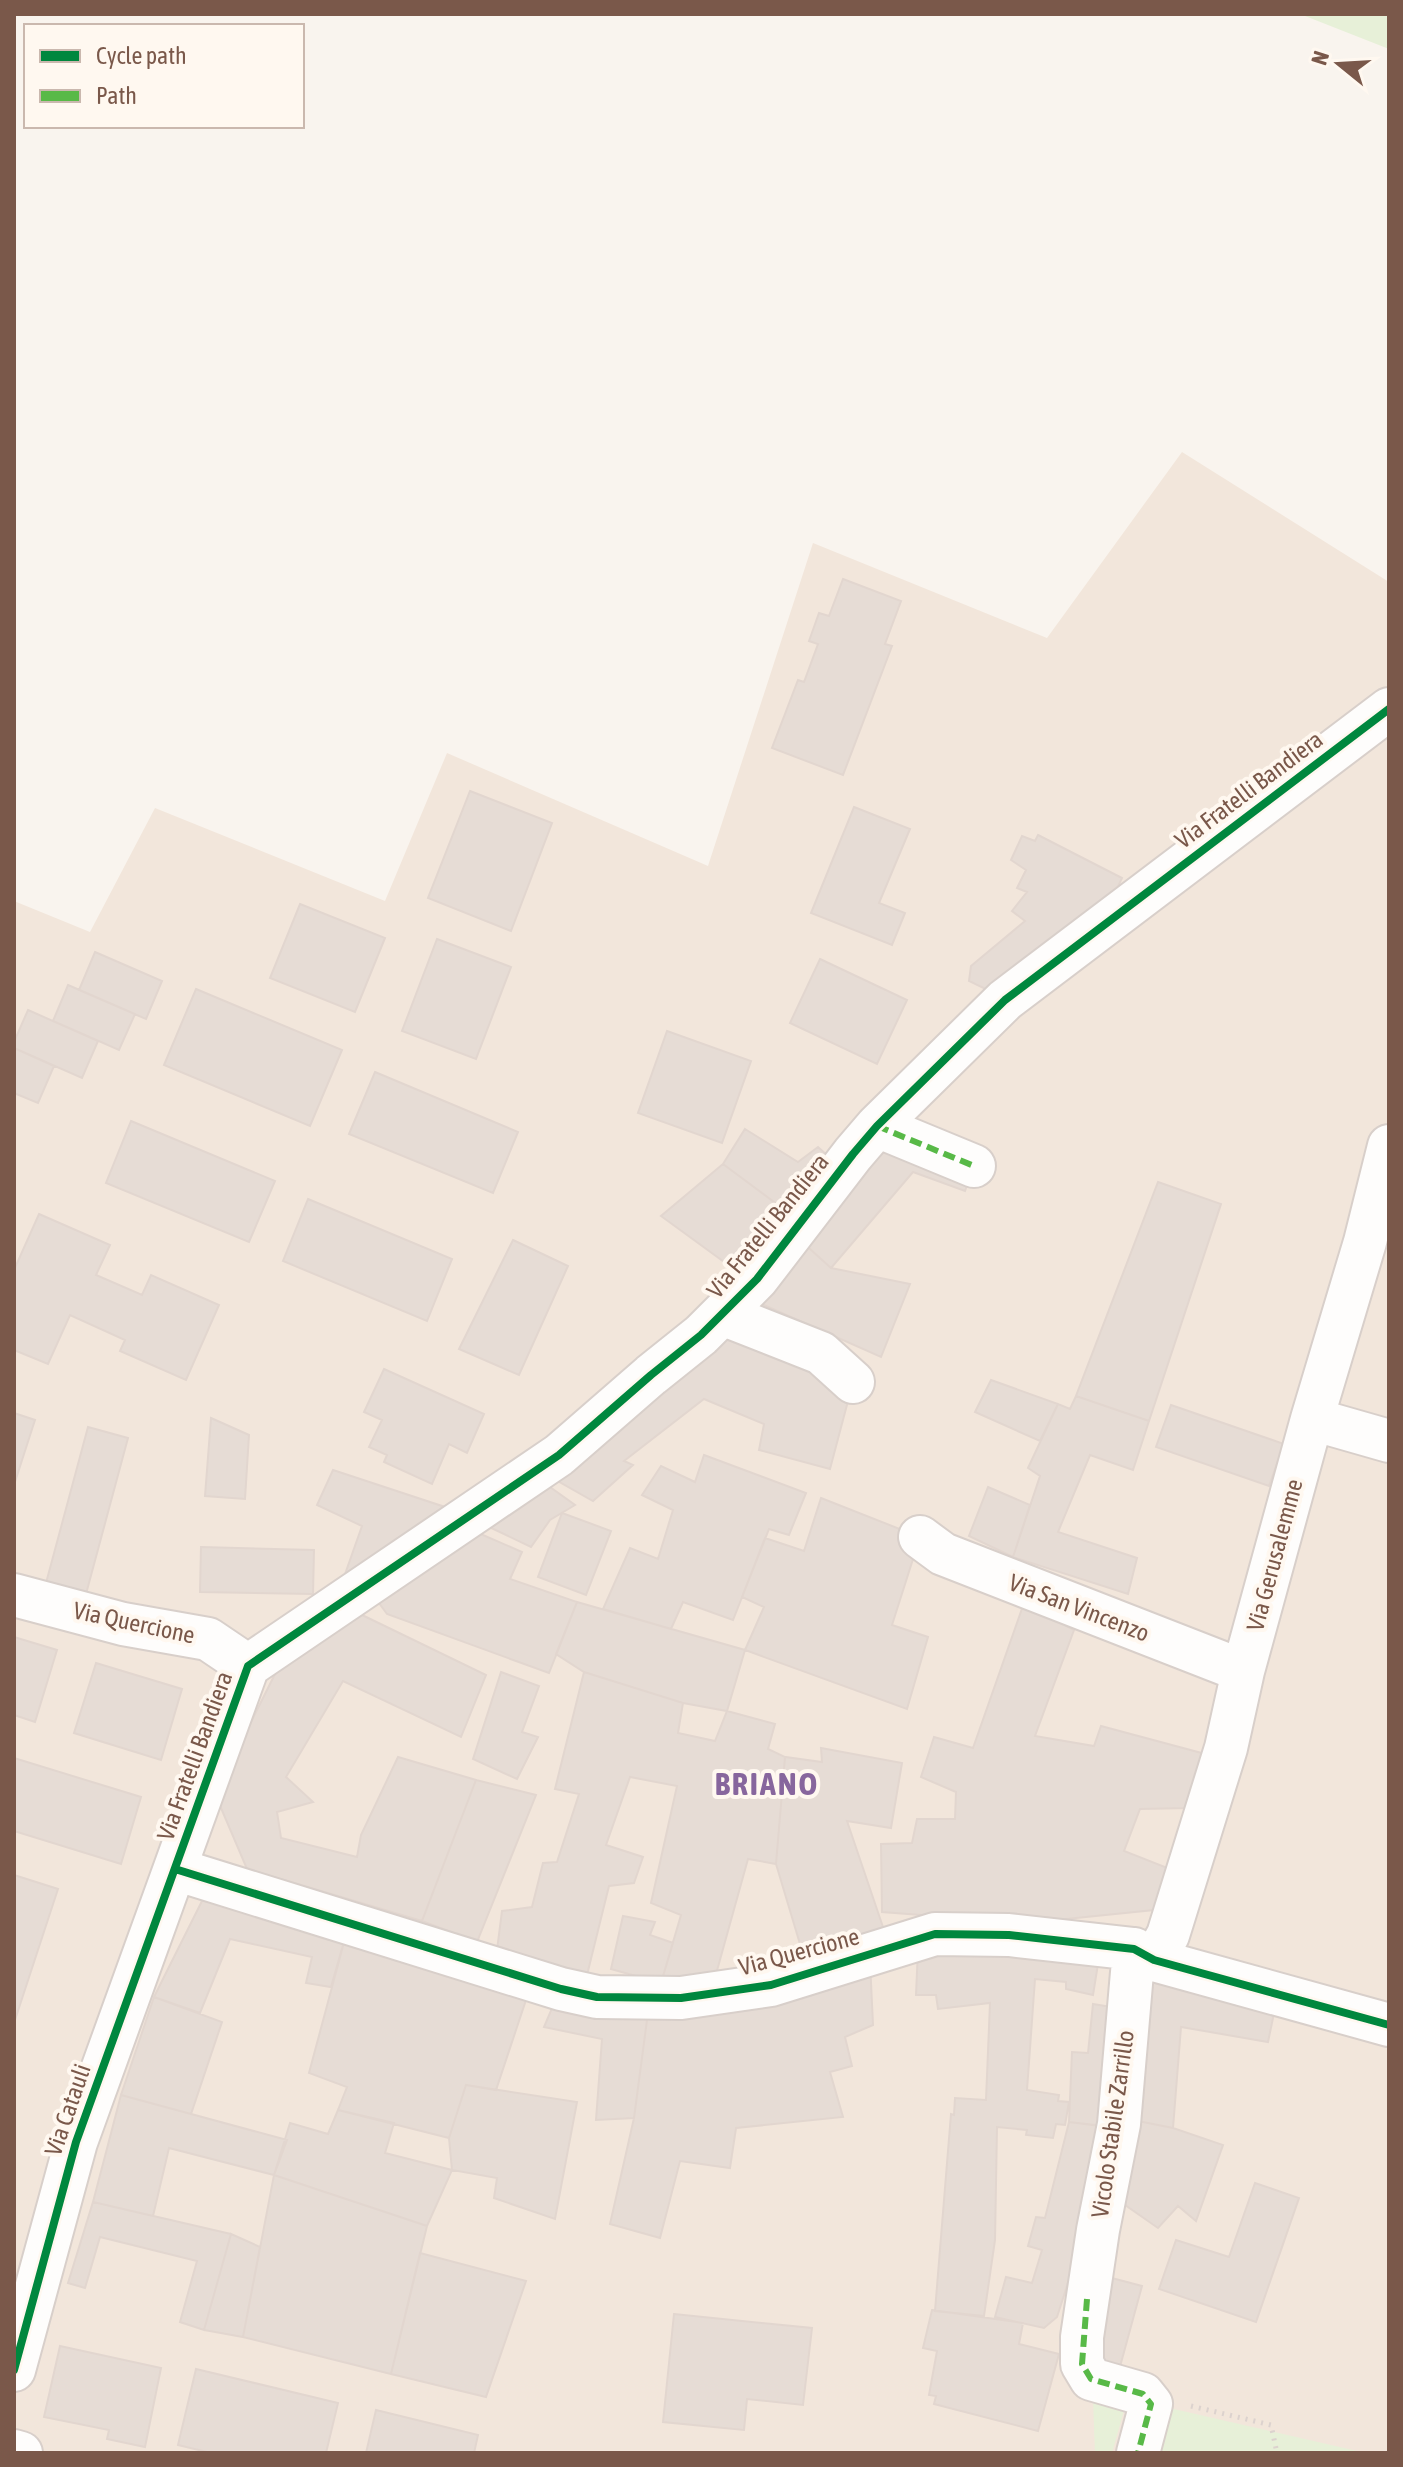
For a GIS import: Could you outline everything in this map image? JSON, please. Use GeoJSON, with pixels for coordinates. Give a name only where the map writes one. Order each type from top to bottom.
{"type":"FeatureCollection","features":[{"type":"Feature","properties":{"kind":"street","name":"Via Fratelli Bandiera"},"geometry":{"type":"LineString","coordinates":[[175,1869],[248,1666],[559,1455],[722,1314],[757,1279],[877,1126],[1005,1000],[1389,709]]}},
{"type":"Feature","properties":{"kind":"street"},"geometry":{"type":"LineString","coordinates":[[877,1126],[974,1166]]}},
{"type":"Feature","properties":{"kind":"street","name":"Via Gerusalemme"},"geometry":{"type":"LineString","coordinates":[[1144,1954],[1168,1935],[1222,1762],[1243,1671],[1312,1419],[1365,1242],[1389,1146]]}},
{"type":"Feature","properties":{"kind":"street"},"geometry":{"type":"LineString","coordinates":[[722,1314],[821,1353],[853,1382]]}},
{"type":"Feature","properties":{"kind":"street"},"geometry":{"type":"LineString","coordinates":[[1312,1419],[1389,1441]]}},
{"type":"Feature","properties":{"kind":"street","name":"Via San Vincenzo"},"geometry":{"type":"LineString","coordinates":[[920,1537],[943,1554],[1243,1671]]}},
{"type":"Feature","properties":{"kind":"street","name":"Via Quercione"},"geometry":{"type":"LineString","coordinates":[[14,1595],[123,1624],[208,1639],[248,1666]]}},
{"type":"Feature","properties":{"kind":"street","name":"Via Quercione"},"geometry":{"type":"LineString","coordinates":[[175,1869],[561,1989],[597,1997],[681,1998],[771,1985],[935,1934],[1009,1935],[1144,1954],[1389,2025]]}},
{"type":"Feature","properties":{"kind":"street","name":"Via Catauli"},"geometry":{"type":"LineString","coordinates":[[14,2370],[76,2142],[175,1869]]}},
{"type":"Feature","properties":{"kind":"street","name":"Vicolo Stabile Zarrillo"},"geometry":{"type":"LineString","coordinates":[[1143,2394],[1091,2379],[1082,2364],[1087,2299],[1119,2124],[1144,1954]]}},
{"type":"Feature","properties":{"kind":"street"},"geometry":{"type":"LineString","coordinates":[[1138,2453],[1151,2404],[1143,2394]]}},
{"type":"Feature","properties":{"kind":"street"},"geometry":{"type":"LineString","coordinates":[[14,2451],[21,2453]]}},
{"type":"Feature","properties":{"kind":"path"},"geometry":{"type":"LineString","coordinates":[[1143,2394],[1271,2425],[1277,2453]]}},
{"type":"Feature","properties":{"kind":"shaded area"},"geometry":{"type":"Polygon","coordinates":[[[1182,452],[1389,582],[1389,2453],[14,2453],[14,901],[90,932],[155,808],[385,901],[447,753],[708,866],[813,543],[1047,638],[1182,452]]]}},
{"type":"Feature","properties":{"kind":"green space"},"geometry":{"type":"Polygon","coordinates":[[[1300,14],[1389,14],[1389,49],[1300,14]]]}},
{"type":"Feature","properties":{"kind":"green space"},"geometry":{"type":"Polygon","coordinates":[[[1093,2400],[1125,2407],[1112,2453],[1095,2453],[1093,2400]]]}},
{"type":"Feature","properties":{"kind":"green space"},"geometry":{"type":"Polygon","coordinates":[[[1165,2407],[1366,2453],[1152,2453],[1165,2407]]]}},
{"type":"Feature","properties":{"kind":"building"},"geometry":{"type":"Polygon","coordinates":[[[843,579],[901,601],[885,644],[892,646],[843,775],[772,748],[798,680],[804,682],[818,644],[809,641],[819,613],[829,616],[843,579]]]}},
{"type":"Feature","properties":{"kind":"building"},"geometry":{"type":"Polygon","coordinates":[[[470,791],[552,823],[511,931],[428,898],[470,791]]]}},
{"type":"Feature","properties":{"kind":"building"},"geometry":{"type":"Polygon","coordinates":[[[854,807],[910,829],[879,903],[905,913],[892,945],[811,913],[854,807]]]}},
{"type":"Feature","properties":{"kind":"building"},"geometry":{"type":"Polygon","coordinates":[[[1038,835],[1122,878],[1107,910],[998,995],[969,981],[971,966],[1025,921],[1012,911],[1027,892],[1017,888],[1026,870],[1011,860],[1022,836],[1035,841],[1038,835]]]}},
{"type":"Feature","properties":{"kind":"building"},"geometry":{"type":"Polygon","coordinates":[[[300,904],[385,938],[355,1012],[270,978],[300,904]]]}},
{"type":"Feature","properties":{"kind":"building"},"geometry":{"type":"Polygon","coordinates":[[[437,939],[511,967],[476,1059],[402,1031],[437,939]]]}},
{"type":"Feature","properties":{"kind":"building"},"geometry":{"type":"Polygon","coordinates":[[[95,952],[162,981],[146,1019],[79,990],[95,952]]]}},
{"type":"Feature","properties":{"kind":"building"},"geometry":{"type":"Polygon","coordinates":[[[820,959],[907,1000],[877,1064],[790,1023],[820,959]]]}},
{"type":"Feature","properties":{"kind":"building"},"geometry":{"type":"Polygon","coordinates":[[[68,985],[135,1014],[119,1050],[53,1021],[68,985]]]}},
{"type":"Feature","properties":{"kind":"building"},"geometry":{"type":"Polygon","coordinates":[[[196,989],[342,1050],[310,1126],[164,1065],[196,989]]]}},
{"type":"Feature","properties":{"kind":"building"},"geometry":{"type":"Polygon","coordinates":[[[28,1010],[98,1041],[82,1078],[14,1048],[28,1010]]]}},
{"type":"Feature","properties":{"kind":"building"},"geometry":{"type":"Polygon","coordinates":[[[667,1031],[751,1061],[722,1143],[638,1113],[667,1031]]]}},
{"type":"Feature","properties":{"kind":"building"},"geometry":{"type":"Polygon","coordinates":[[[14,1048],[54,1066],[38,1103],[14,1093],[14,1048]]]}},
{"type":"Feature","properties":{"kind":"building"},"geometry":{"type":"Polygon","coordinates":[[[375,1072],[518,1132],[493,1193],[349,1134],[375,1072]]]}},
{"type":"Feature","properties":{"kind":"building"},"geometry":{"type":"Polygon","coordinates":[[[131,1121],[275,1181],[249,1242],[106,1183],[131,1121]]]}},
{"type":"Feature","properties":{"kind":"building"},"geometry":{"type":"Polygon","coordinates":[[[745,1129],[798,1162],[818,1147],[837,1164],[794,1217],[723,1164],[745,1129]]]}},
{"type":"Feature","properties":{"kind":"building"},"geometry":{"type":"Polygon","coordinates":[[[889,1136],[971,1173],[965,1191],[913,1172],[831,1268],[799,1239],[889,1136]]]}},
{"type":"Feature","properties":{"kind":"building"},"geometry":{"type":"Polygon","coordinates":[[[723,1164],[794,1217],[742,1275],[661,1216],[723,1164]]]}},
{"type":"Feature","properties":{"kind":"building"},"geometry":{"type":"Polygon","coordinates":[[[1158,1182],[1221,1204],[1149,1421],[1076,1396],[1158,1182]]]}},
{"type":"Feature","properties":{"kind":"building"},"geometry":{"type":"Polygon","coordinates":[[[308,1199],[452,1259],[427,1321],[283,1261],[308,1199]]]}},
{"type":"Feature","properties":{"kind":"building"},"geometry":{"type":"Polygon","coordinates":[[[39,1214],[110,1245],[96,1275],[142,1295],[151,1275],[219,1305],[186,1380],[120,1351],[125,1340],[70,1315],[48,1364],[14,1350],[14,1270],[39,1214]]]}},
{"type":"Feature","properties":{"kind":"building"},"geometry":{"type":"Polygon","coordinates":[[[799,1239],[831,1268],[910,1284],[881,1357],[757,1302],[799,1239]]]}},
{"type":"Feature","properties":{"kind":"building"},"geometry":{"type":"Polygon","coordinates":[[[513,1240],[568,1266],[519,1375],[459,1349],[513,1240]]]}},
{"type":"Feature","properties":{"kind":"building"},"geometry":{"type":"Polygon","coordinates":[[[723,1324],[853,1382],[830,1469],[759,1450],[764,1424],[704,1399],[624,1461],[633,1465],[593,1501],[549,1476],[723,1324]]]}},
{"type":"Feature","properties":{"kind":"building"},"geometry":{"type":"Polygon","coordinates":[[[384,1369],[484,1414],[467,1453],[449,1444],[432,1484],[384,1462],[387,1455],[369,1447],[382,1420],[364,1412],[384,1369]]]}},
{"type":"Feature","properties":{"kind":"building"},"geometry":{"type":"Polygon","coordinates":[[[991,1380],[1058,1404],[1040,1441],[975,1412],[991,1380]]]}},
{"type":"Feature","properties":{"kind":"building"},"geometry":{"type":"Polygon","coordinates":[[[1076,1396],[1149,1421],[1133,1470],[1090,1455],[1058,1532],[1137,1558],[1128,1594],[1013,1557],[1040,1476],[1028,1468],[1058,1404],[1070,1409],[1076,1396]]]}},
{"type":"Feature","properties":{"kind":"building"},"geometry":{"type":"Polygon","coordinates":[[[1171,1405],[1284,1444],[1269,1486],[1156,1447],[1171,1405]]]}},
{"type":"Feature","properties":{"kind":"building"},"geometry":{"type":"Polygon","coordinates":[[[14,1413],[35,1420],[14,1485],[14,1413]]]}},
{"type":"Feature","properties":{"kind":"building"},"geometry":{"type":"Polygon","coordinates":[[[211,1418],[249,1435],[245,1499],[205,1496],[211,1418]]]}},
{"type":"Feature","properties":{"kind":"building"},"geometry":{"type":"Polygon","coordinates":[[[88,1427],[128,1438],[86,1594],[46,1583],[88,1427]]]}},
{"type":"Feature","properties":{"kind":"building"},"geometry":{"type":"Polygon","coordinates":[[[704,1455],[806,1493],[789,1535],[769,1529],[733,1620],[683,1602],[671,1629],[603,1609],[630,1548],[658,1559],[673,1510],[642,1495],[661,1466],[695,1482],[704,1455]]]}},
{"type":"Feature","properties":{"kind":"building"},"geometry":{"type":"Polygon","coordinates":[[[333,1470],[445,1507],[338,1594],[362,1526],[317,1505],[333,1470]]]}},
{"type":"Feature","properties":{"kind":"building"},"geometry":{"type":"Polygon","coordinates":[[[543,1482],[575,1505],[550,1520],[531,1547],[485,1525],[543,1482]]]}},
{"type":"Feature","properties":{"kind":"building"},"geometry":{"type":"Polygon","coordinates":[[[988,1487],[1030,1505],[1013,1557],[969,1536],[988,1487]]]}},
{"type":"Feature","properties":{"kind":"building"},"geometry":{"type":"Polygon","coordinates":[[[821,1498],[920,1537],[892,1625],[928,1637],[907,1709],[745,1650],[764,1607],[742,1597],[765,1538],[804,1551],[821,1498]]]}},
{"type":"Feature","properties":{"kind":"building"},"geometry":{"type":"Polygon","coordinates":[[[562,1513],[611,1531],[586,1595],[538,1577],[562,1513]]]}},
{"type":"Feature","properties":{"kind":"building"},"geometry":{"type":"Polygon","coordinates":[[[476,1532],[522,1552],[510,1579],[577,1602],[549,1673],[387,1614],[379,1603],[476,1532]]]}},
{"type":"Feature","properties":{"kind":"building"},"geometry":{"type":"Polygon","coordinates":[[[201,1547],[314,1550],[313,1594],[200,1592],[201,1547]]]}},
{"type":"Feature","properties":{"kind":"building"},"geometry":{"type":"Polygon","coordinates":[[[577,1602],[745,1650],[727,1711],[683,1703],[584,1672],[556,1654],[577,1602]]]}},
{"type":"Feature","properties":{"kind":"building"},"geometry":{"type":"Polygon","coordinates":[[[1024,1603],[1074,1630],[1035,1736],[1094,1746],[1101,1726],[1209,1755],[1189,1808],[1140,1809],[1124,1851],[1170,1869],[1154,1910],[1027,1923],[882,1912],[881,1844],[912,1843],[917,1819],[955,1819],[956,1792],[921,1777],[934,1737],[973,1748],[1024,1603]]]}},
{"type":"Feature","properties":{"kind":"building"},"geometry":{"type":"Polygon","coordinates":[[[360,1614],[486,1675],[461,1737],[343,1681],[286,1777],[313,1802],[277,1812],[281,1838],[357,1857],[361,1835],[398,1757],[476,1780],[422,1921],[247,1869],[215,1794],[277,1670],[360,1614]]]}},
{"type":"Feature","properties":{"kind":"building"},"geometry":{"type":"Polygon","coordinates":[[[14,1637],[57,1650],[35,1722],[14,1715],[14,1637]]]}},
{"type":"Feature","properties":{"kind":"building"},"geometry":{"type":"Polygon","coordinates":[[[96,1663],[182,1689],[161,1760],[74,1733],[96,1663]]]}},
{"type":"Feature","properties":{"kind":"building"},"geometry":{"type":"Polygon","coordinates":[[[501,1672],[539,1686],[522,1732],[538,1737],[517,1779],[473,1759],[501,1672]]]}},
{"type":"Feature","properties":{"kind":"building"},"geometry":{"type":"Polygon","coordinates":[[[584,1672],[683,1703],[678,1733],[715,1741],[727,1711],[775,1724],[768,1749],[785,1757],[776,1864],[748,1859],[713,1985],[661,1983],[681,1915],[651,1903],[677,1786],[630,1777],[606,1845],[643,1857],[634,1883],[609,1886],[587,1975],[497,1950],[502,1911],[532,1907],[543,1863],[557,1862],[579,1794],[555,1789],[584,1672]]]}},
{"type":"Feature","properties":{"kind":"building"},"geometry":{"type":"Polygon","coordinates":[[[821,1748],[902,1763],[891,1828],[847,1821],[884,1930],[803,1954],[776,1864],[785,1757],[822,1762],[821,1748]]]}},
{"type":"Feature","properties":{"kind":"building"},"geometry":{"type":"Polygon","coordinates":[[[14,1758],[141,1797],[121,1864],[14,1831],[14,1758]]]}},
{"type":"Feature","properties":{"kind":"building"},"geometry":{"type":"Polygon","coordinates":[[[476,1780],[536,1795],[477,1942],[422,1921],[476,1780]]]}},
{"type":"Feature","properties":{"kind":"building"},"geometry":{"type":"Polygon","coordinates":[[[14,1875],[58,1889],[14,2023],[14,1875]]]}},
{"type":"Feature","properties":{"kind":"building"},"geometry":{"type":"Polygon","coordinates":[[[207,1891],[347,1931],[331,1987],[306,1983],[312,1957],[230,1939],[200,2013],[154,1997],[207,1891]]]}},
{"type":"Feature","properties":{"kind":"building"},"geometry":{"type":"Polygon","coordinates":[[[623,1916],[655,1922],[650,1935],[673,1943],[661,1983],[611,1969],[623,1916]]]}},
{"type":"Feature","properties":{"kind":"building"},"geometry":{"type":"Polygon","coordinates":[[[347,1931],[531,1985],[496,2090],[466,2085],[449,2138],[338,2110],[347,2087],[309,2073],[347,1931]]]}},
{"type":"Feature","properties":{"kind":"building"},"geometry":{"type":"Polygon","coordinates":[[[918,1949],[1050,1949],[1098,1964],[1093,1995],[1066,1989],[1066,1982],[1035,1979],[1027,2090],[1059,2095],[1058,2101],[1069,2102],[1065,2125],[1056,2124],[1053,2138],[1026,2135],[1027,2130],[997,2127],[995,2240],[984,2316],[935,2311],[951,2114],[954,2115],[955,2098],[986,2100],[990,2003],[938,2009],[936,1995],[916,1995],[918,1949]]]}},
{"type":"Feature","properties":{"kind":"building"},"geometry":{"type":"Polygon","coordinates":[[[870,1961],[873,2025],[845,2037],[852,2066],[830,2072],[843,2117],[736,2128],[730,2168],[680,2161],[660,2238],[610,2224],[634,2118],[649,2005],[870,1961]]]}},
{"type":"Feature","properties":{"kind":"building"},"geometry":{"type":"Polygon","coordinates":[[[1137,1967],[1278,1994],[1268,2042],[1181,2027],[1173,2128],[1123,2118],[1137,1967]]]}},
{"type":"Feature","properties":{"kind":"building"},"geometry":{"type":"Polygon","coordinates":[[[558,1994],[649,2005],[634,2118],[596,2120],[602,2039],[544,2027],[558,1994]]]}},
{"type":"Feature","properties":{"kind":"building"},"geometry":{"type":"Polygon","coordinates":[[[154,1997],[222,2022],[191,2114],[121,2095],[154,1997]]]}},
{"type":"Feature","properties":{"kind":"building"},"geometry":{"type":"Polygon","coordinates":[[[1093,2004],[1124,2009],[1104,2126],[1069,2122],[1072,2052],[1088,2053],[1093,2004]]]}},
{"type":"Feature","properties":{"kind":"building"},"geometry":{"type":"Polygon","coordinates":[[[466,2085],[577,2102],[555,2219],[494,2198],[497,2178],[452,2170],[449,2138],[466,2085]]]}},
{"type":"Feature","properties":{"kind":"building"},"geometry":{"type":"Polygon","coordinates":[[[121,2095],[287,2140],[274,2175],[169,2148],[153,2216],[93,2202],[121,2095]]]}},
{"type":"Feature","properties":{"kind":"building"},"geometry":{"type":"Polygon","coordinates":[[[338,2110],[394,2123],[385,2153],[452,2170],[427,2226],[274,2175],[290,2123],[328,2134],[338,2110]]]}},
{"type":"Feature","properties":{"kind":"building"},"geometry":{"type":"Polygon","coordinates":[[[1123,2118],[1173,2128],[1223,2145],[1196,2221],[1178,2206],[1158,2228],[1108,2193],[1123,2118]]]}},
{"type":"Feature","properties":{"kind":"building"},"geometry":{"type":"Polygon","coordinates":[[[1069,2122],[1108,2127],[1086,2227],[1057,2317],[1044,2328],[995,2317],[1006,2277],[1032,2283],[1042,2250],[1028,2246],[1036,2217],[1045,2218],[1069,2122]]]}},
{"type":"Feature","properties":{"kind":"building"},"geometry":{"type":"Polygon","coordinates":[[[274,2175],[427,2226],[391,2374],[243,2337],[274,2175]]]}},
{"type":"Feature","properties":{"kind":"building"},"geometry":{"type":"Polygon","coordinates":[[[1255,2183],[1299,2198],[1256,2322],[1159,2289],[1176,2240],[1229,2257],[1255,2183]]]}},
{"type":"Feature","properties":{"kind":"building"},"geometry":{"type":"Polygon","coordinates":[[[93,2202],[231,2234],[204,2330],[180,2322],[197,2261],[100,2237],[85,2288],[68,2283],[93,2202]]]}},
{"type":"Feature","properties":{"kind":"building"},"geometry":{"type":"Polygon","coordinates":[[[231,2234],[260,2247],[243,2337],[204,2330],[231,2234]]]}},
{"type":"Feature","properties":{"kind":"building"},"geometry":{"type":"Polygon","coordinates":[[[420,2253],[526,2281],[486,2397],[391,2374],[420,2253]]]}},
{"type":"Feature","properties":{"kind":"building"},"geometry":{"type":"Polygon","coordinates":[[[1108,2277],[1142,2286],[1118,2374],[1088,2363],[1108,2277]]]}},
{"type":"Feature","properties":{"kind":"building"},"geometry":{"type":"Polygon","coordinates":[[[932,2310],[1023,2323],[1019,2344],[1059,2354],[1038,2431],[934,2404],[936,2396],[929,2395],[937,2351],[923,2348],[932,2310]]]}},
{"type":"Feature","properties":{"kind":"building"},"geometry":{"type":"Polygon","coordinates":[[[674,2314],[812,2328],[803,2405],[747,2399],[744,2430],[663,2422],[674,2314]]]}},
{"type":"Feature","properties":{"kind":"building"},"geometry":{"type":"Polygon","coordinates":[[[60,2346],[161,2368],[145,2447],[107,2439],[109,2430],[44,2417],[60,2346]]]}},
{"type":"Feature","properties":{"kind":"building"},"geometry":{"type":"Polygon","coordinates":[[[196,2369],[338,2403],[326,2453],[211,2453],[178,2445],[196,2369]]]}},
{"type":"Feature","properties":{"kind":"building"},"geometry":{"type":"Polygon","coordinates":[[[376,2410],[478,2435],[474,2453],[366,2453],[376,2410]]]}},
{"type":"Feature","properties":{"kind":"marked path"},"geometry":{"type":"LineString","coordinates":[[877,1126],[974,1166]]}},
{"type":"Feature","properties":{"kind":"marked path"},"geometry":{"type":"LineString","coordinates":[[1087,2299],[1082,2364],[1091,2379],[1143,2394],[1151,2404],[1138,2453]]}},
{"type":"Feature","properties":{"kind":"cycle path"},"geometry":{"type":"LineString","coordinates":[[14,2370],[76,2142],[248,1666],[559,1455],[701,1335],[757,1279],[877,1126],[1005,1000],[1389,709]]}},
{"type":"Feature","properties":{"kind":"cycle path"},"geometry":{"type":"LineString","coordinates":[[175,1869],[561,1989],[597,1997],[681,1998],[771,1985],[935,1934],[1009,1935],[1134,1949],[1154,1960],[1389,2025]]}},
{"type":"Feature","properties":{"kind":"district","name":"BRIANO"},"geometry":{"type":"Point","coordinates":[767,1784]}}]}
